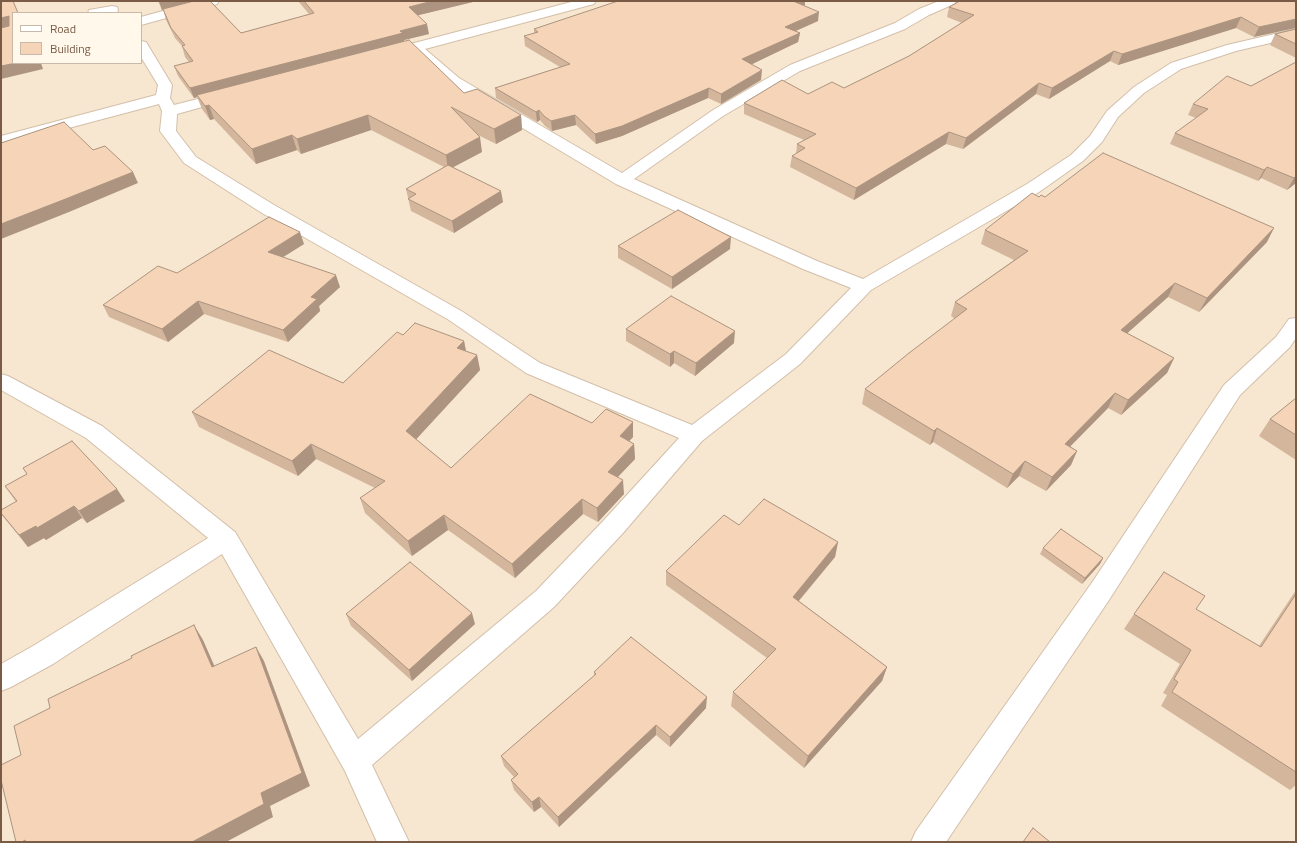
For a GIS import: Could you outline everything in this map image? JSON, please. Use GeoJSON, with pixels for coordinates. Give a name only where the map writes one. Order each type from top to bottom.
{"type":"FeatureCollection","features":[{"type":"Feature","properties":{"kind":"street"},"geometry":{"type":"LineString","coordinates":[[142,21],[213,1]]}},
{"type":"Feature","properties":{"kind":"street"},"geometry":{"type":"LineString","coordinates":[[392,53],[590,1]]}},
{"type":"Feature","properties":{"kind":"street"},"geometry":{"type":"LineString","coordinates":[[622,180],[718,114],[795,68],[900,26],[924,12],[950,1]]}},
{"type":"Feature","properties":{"kind":"street"},"geometry":{"type":"LineString","coordinates":[[97,12],[110,8]]}},
{"type":"Feature","properties":{"kind":"street"},"geometry":{"type":"LineString","coordinates":[[355,761],[545,599],[614,526],[694,436],[793,359],[864,286],[1033,188],[1077,158],[1096,139],[1112,114],[1139,90],[1176,66],[1232,48],[1296,33]]}},
{"type":"Feature","properties":{"kind":"street"},"geometry":{"type":"LineString","coordinates":[[142,47],[165,85],[168,131],[190,160],[268,209],[456,316],[533,368],[694,436]]}},
{"type":"Feature","properties":{"kind":"street"},"geometry":{"type":"LineString","coordinates":[[415,47],[454,81],[622,180],[810,265],[864,286]]}},
{"type":"Feature","properties":{"kind":"street"},"geometry":{"type":"LineString","coordinates":[[1,141],[167,104],[239,93]]}},
{"type":"Feature","properties":{"kind":"street"},"geometry":{"type":"LineString","coordinates":[[927,842],[1100,592],[1232,390],[1292,339]]}},
{"type":"Feature","properties":{"kind":"street"},"geometry":{"type":"LineString","coordinates":[[1,381],[94,432],[226,539],[355,761],[393,842]]}},
{"type":"Feature","properties":{"kind":"street"},"geometry":{"type":"LineString","coordinates":[[1,678],[43,655],[226,539]]}},
{"type":"Feature","properties":{"kind":"shaded area"},"geometry":{"type":"Polygon","coordinates":[[[1,1],[1296,1],[1296,842],[1,842],[1,1]]]}},
{"type":"Feature","properties":{"kind":"building"},"geometry":{"type":"Polygon","coordinates":[[[1,1],[13,1],[18,12],[12,12],[12,64],[1,66],[1,28],[9,26],[9,16],[1,18],[1,1]]]}},
{"type":"Feature","properties":{"kind":"building"},"geometry":{"type":"Polygon","coordinates":[[[194,1],[210,1],[241,33],[314,13],[304,1],[433,1],[409,7],[427,24],[400,31],[403,33],[190,88],[174,66],[193,61],[182,46],[185,45],[171,28],[163,9],[194,1]]]}},
{"type":"Feature","properties":{"kind":"building"},"geometry":{"type":"Polygon","coordinates":[[[618,1],[793,1],[819,12],[785,27],[800,33],[742,59],[762,70],[721,94],[709,88],[622,126],[595,134],[575,115],[551,121],[539,110],[536,112],[495,88],[570,64],[524,36],[538,32],[534,29],[618,1]]]}},
{"type":"Feature","properties":{"kind":"building"},"geometry":{"type":"Polygon","coordinates":[[[960,1],[1296,1],[1296,19],[1259,27],[1241,17],[1122,54],[1114,51],[1052,88],[1039,83],[966,138],[949,132],[856,188],[792,156],[805,148],[797,144],[816,134],[744,103],[782,80],[808,94],[832,82],[844,88],[909,56],[974,15],[949,7],[960,1]]]}},
{"type":"Feature","properties":{"kind":"building"},"geometry":{"type":"Polygon","coordinates":[[[1296,29],[1296,44],[1275,34],[1296,29]]]}},
{"type":"Feature","properties":{"kind":"building"},"geometry":{"type":"Polygon","coordinates":[[[409,40],[464,93],[477,89],[521,115],[494,129],[451,107],[480,137],[446,155],[368,115],[297,139],[292,135],[252,149],[209,105],[205,106],[197,95],[409,40]]]}},
{"type":"Feature","properties":{"kind":"building"},"geometry":{"type":"Polygon","coordinates":[[[1296,62],[1296,176],[1294,178],[1267,167],[1264,170],[1175,133],[1208,109],[1193,104],[1227,76],[1251,86],[1296,62]]]}},
{"type":"Feature","properties":{"kind":"building"},"geometry":{"type":"Polygon","coordinates":[[[64,122],[93,150],[105,146],[133,172],[1,224],[1,143],[64,122]]]}},
{"type":"Feature","properties":{"kind":"building"},"geometry":{"type":"Polygon","coordinates":[[[1103,153],[1274,228],[1207,298],[1175,283],[1121,330],[1174,358],[1128,400],[1115,393],[1065,444],[1077,451],[1052,477],[1025,461],[1013,474],[937,428],[934,431],[865,389],[967,309],[955,302],[1028,251],[985,230],[1032,193],[1039,197],[1041,195],[1045,197],[1103,153]]]}},
{"type":"Feature","properties":{"kind":"building"},"geometry":{"type":"Polygon","coordinates":[[[448,165],[501,191],[452,221],[408,199],[416,194],[406,189],[448,165]]]}},
{"type":"Feature","properties":{"kind":"building"},"geometry":{"type":"Polygon","coordinates":[[[678,210],[731,237],[672,277],[618,246],[678,210]]]}},
{"type":"Feature","properties":{"kind":"building"},"geometry":{"type":"Polygon","coordinates":[[[269,217],[300,232],[268,252],[336,275],[311,297],[317,299],[283,330],[198,301],[162,329],[103,305],[158,266],[177,273],[269,217]]]}},
{"type":"Feature","properties":{"kind":"building"},"geometry":{"type":"Polygon","coordinates":[[[671,296],[735,331],[696,363],[674,351],[670,354],[626,329],[671,296]]]}},
{"type":"Feature","properties":{"kind":"building"},"geometry":{"type":"Polygon","coordinates":[[[415,323],[464,341],[457,348],[477,355],[406,431],[451,468],[530,394],[592,423],[606,409],[633,422],[620,436],[634,444],[608,472],[623,480],[597,508],[582,499],[512,564],[444,515],[408,541],[360,498],[385,481],[311,444],[292,461],[192,412],[269,350],[343,383],[397,332],[403,335],[415,323]]]}},
{"type":"Feature","properties":{"kind":"building"},"geometry":{"type":"Polygon","coordinates":[[[1296,398],[1296,435],[1270,419],[1296,398]]]}},
{"type":"Feature","properties":{"kind":"building"},"geometry":{"type":"Polygon","coordinates":[[[72,441],[117,489],[79,511],[74,506],[37,528],[36,526],[19,535],[1,513],[1,510],[17,501],[5,486],[27,474],[23,468],[72,441]]]}},
{"type":"Feature","properties":{"kind":"building"},"geometry":{"type":"Polygon","coordinates":[[[764,499],[838,542],[793,597],[887,667],[808,756],[733,692],[776,649],[666,571],[724,515],[739,525],[764,499]]]}},
{"type":"Feature","properties":{"kind":"building"},"geometry":{"type":"Polygon","coordinates":[[[1061,529],[1103,558],[1085,578],[1043,548],[1061,529]]]}},
{"type":"Feature","properties":{"kind":"building"},"geometry":{"type":"Polygon","coordinates":[[[410,562],[472,613],[409,670],[346,614],[410,562]]]}},
{"type":"Feature","properties":{"kind":"building"},"geometry":{"type":"Polygon","coordinates":[[[1164,572],[1205,596],[1196,609],[1261,647],[1296,594],[1296,772],[1172,692],[1178,682],[1174,679],[1191,650],[1134,614],[1164,572]]]}},
{"type":"Feature","properties":{"kind":"building"},"geometry":{"type":"Polygon","coordinates":[[[194,625],[212,667],[256,647],[302,773],[261,793],[264,804],[192,842],[26,842],[25,840],[22,842],[16,842],[1,780],[1,765],[21,755],[14,726],[50,708],[48,699],[132,658],[131,656],[194,625]]]}},
{"type":"Feature","properties":{"kind":"building"},"geometry":{"type":"Polygon","coordinates":[[[631,637],[707,697],[670,737],[656,725],[558,817],[539,797],[532,802],[511,780],[518,774],[501,756],[596,674],[594,672],[631,637]]]}},
{"type":"Feature","properties":{"kind":"building"},"geometry":{"type":"Polygon","coordinates":[[[1033,828],[1050,842],[1023,842],[1033,828]]]}}]}
